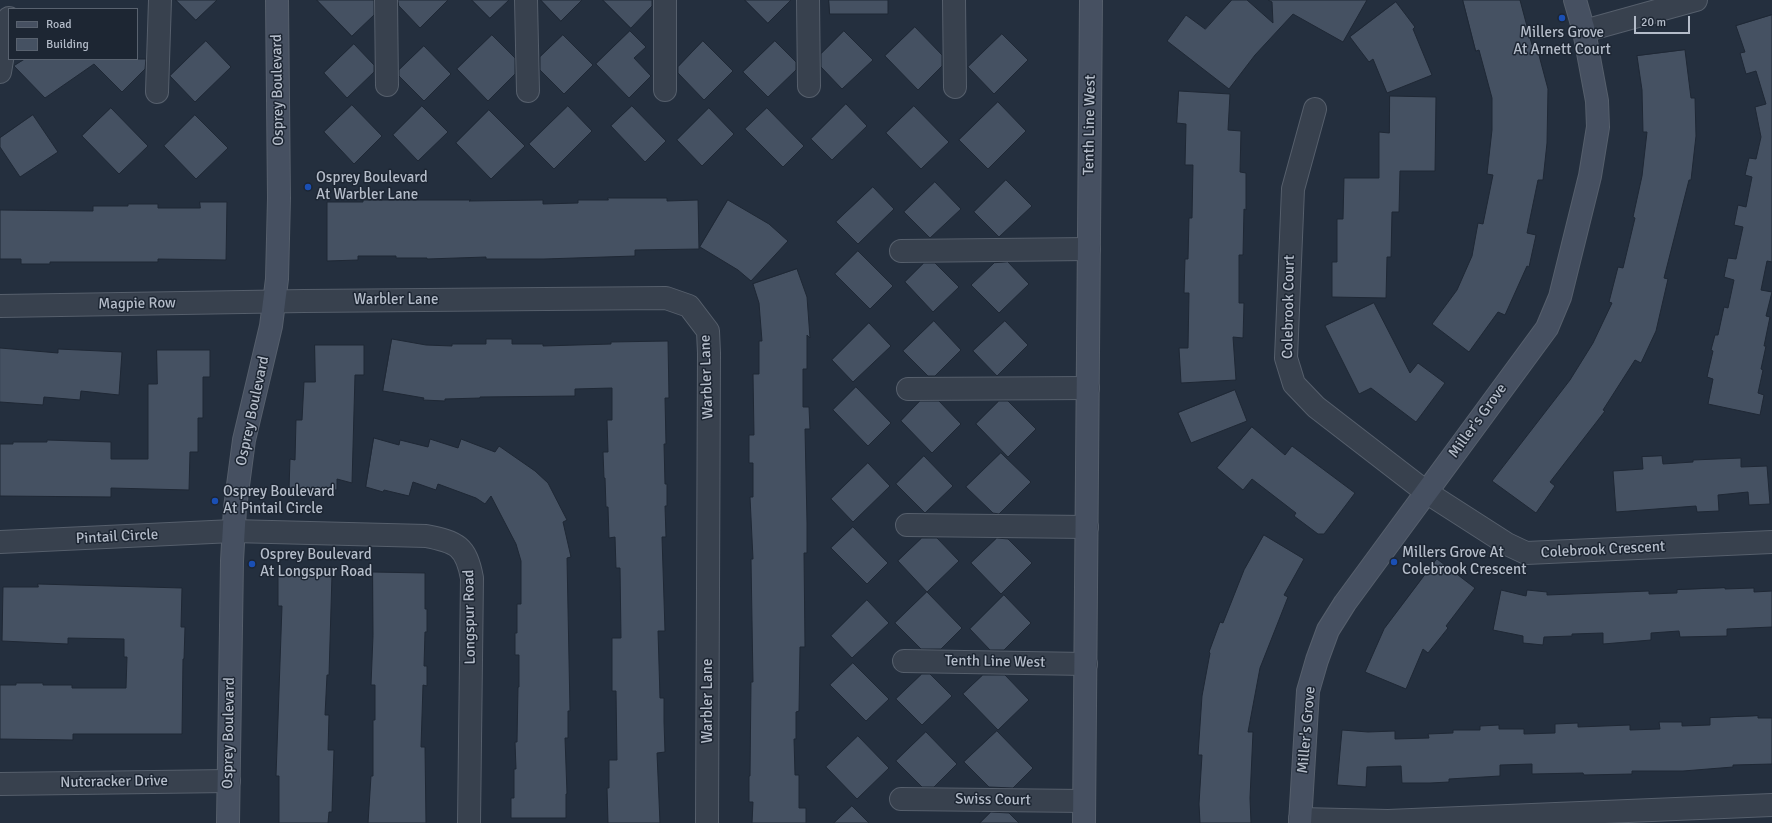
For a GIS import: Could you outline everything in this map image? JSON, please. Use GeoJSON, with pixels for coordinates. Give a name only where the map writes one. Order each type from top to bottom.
{"type":"FeatureCollection","features":[{"type":"Feature","properties":{"kind":"street"},"geometry":{"type":"LineString","coordinates":[[157,92],[160,0]]}},
{"type":"Feature","properties":{"kind":"street","name":"Osprey Boulevard"},"geometry":{"type":"LineString","coordinates":[[228,823],[233,531],[244,440],[262,365],[274,302],[277,271],[279,205],[277,0]]}},
{"type":"Feature","properties":{"kind":"street"},"geometry":{"type":"LineString","coordinates":[[386,0],[387,85]]}},
{"type":"Feature","properties":{"kind":"street"},"geometry":{"type":"LineString","coordinates":[[526,0],[528,91]]}},
{"type":"Feature","properties":{"kind":"street"},"geometry":{"type":"LineString","coordinates":[[665,0],[665,90]]}},
{"type":"Feature","properties":{"kind":"street"},"geometry":{"type":"LineString","coordinates":[[808,0],[809,86]]}},
{"type":"Feature","properties":{"kind":"street"},"geometry":{"type":"LineString","coordinates":[[954,0],[955,87]]}},
{"type":"Feature","properties":{"kind":"street","name":"Tenth Line West"},"geometry":{"type":"LineString","coordinates":[[1084,823],[1091,0]]}},
{"type":"Feature","properties":{"kind":"street","name":"Miller's Grove"},"geometry":{"type":"LineString","coordinates":[[1300,821],[1308,691],[1328,630],[1345,603],[1547,328],[1560,297],[1590,176],[1598,127],[1597,101],[1584,31],[1575,0]]}},
{"type":"Feature","properties":{"kind":"street"},"geometry":{"type":"LineString","coordinates":[[1584,31],[1696,0]]}},
{"type":"Feature","properties":{"kind":"street"},"geometry":{"type":"LineString","coordinates":[[0,72],[8,24]]}},
{"type":"Feature","properties":{"kind":"street","name":"Colebrook Court"},"geometry":{"type":"LineString","coordinates":[[1315,110],[1293,189],[1286,358],[1294,384],[1316,406],[1426,492]]}},
{"type":"Feature","properties":{"kind":"street"},"geometry":{"type":"LineString","coordinates":[[901,251],[1089,250]]}},
{"type":"Feature","properties":{"kind":"street","name":"Warbler Lane"},"geometry":{"type":"LineString","coordinates":[[274,302],[666,298],[689,306],[708,331],[710,353],[707,823]]}},
{"type":"Feature","properties":{"kind":"street","name":"Magpie Row"},"geometry":{"type":"LineString","coordinates":[[0,306],[274,302]]}},
{"type":"Feature","properties":{"kind":"street"},"geometry":{"type":"LineString","coordinates":[[908,389],[1088,388]]}},
{"type":"Feature","properties":{"kind":"street","name":"Colebrook Crescent"},"geometry":{"type":"LineString","coordinates":[[1426,492],[1507,544],[1526,553],[1772,542]]}},
{"type":"Feature","properties":{"kind":"street"},"geometry":{"type":"LineString","coordinates":[[907,525],[1087,527]]}},
{"type":"Feature","properties":{"kind":"street","name":"Pintail Circle"},"geometry":{"type":"LineString","coordinates":[[0,542],[233,531]]}},
{"type":"Feature","properties":{"kind":"street","name":"Longspur Road"},"geometry":{"type":"LineString","coordinates":[[233,531],[426,536],[448,540],[460,548],[469,560],[472,578],[469,823]]}},
{"type":"Feature","properties":{"kind":"street","name":"Tenth Line West"},"geometry":{"type":"LineString","coordinates":[[904,661],[1086,664]]}},
{"type":"Feature","properties":{"kind":"street","name":"Nutcracker Drive"},"geometry":{"type":"LineString","coordinates":[[0,784],[229,781]]}},
{"type":"Feature","properties":{"kind":"street","name":"Swiss Court"},"geometry":{"type":"LineString","coordinates":[[901,799],[1084,802]]}},
{"type":"Feature","properties":{"kind":"street"},"geometry":{"type":"LineString","coordinates":[[1300,821],[1388,822],[1772,805]]}},
{"type":"Feature","properties":{"kind":"building"},"geometry":{"type":"Polygon","coordinates":[[[176,0],[217,0],[196,20],[176,0]]]}},
{"type":"Feature","properties":{"kind":"building"},"geometry":{"type":"Polygon","coordinates":[[[317,0],[374,0],[374,15],[352,36],[317,0]]]}},
{"type":"Feature","properties":{"kind":"building"},"geometry":{"type":"Polygon","coordinates":[[[398,0],[448,0],[420,28],[399,6],[398,0]]]}},
{"type":"Feature","properties":{"kind":"building"},"geometry":{"type":"Polygon","coordinates":[[[472,0],[509,0],[490,18],[472,0]]]}},
{"type":"Feature","properties":{"kind":"building"},"geometry":{"type":"Polygon","coordinates":[[[541,0],[582,0],[561,21],[541,0]]]}},
{"type":"Feature","properties":{"kind":"building"},"geometry":{"type":"Polygon","coordinates":[[[603,0],[652,0],[652,6],[631,28],[603,0]]]}},
{"type":"Feature","properties":{"kind":"building"},"geometry":{"type":"Polygon","coordinates":[[[745,0],[791,0],[768,23],[745,0]]]}},
{"type":"Feature","properties":{"kind":"building"},"geometry":{"type":"Polygon","coordinates":[[[829,0],[888,0],[888,14],[830,14],[829,0]]]}},
{"type":"Feature","properties":{"kind":"building"},"geometry":{"type":"Polygon","coordinates":[[[1232,0],[1247,0],[1273,23],[1272,2],[1268,0],[1367,0],[1343,42],[1293,14],[1255,55],[1229,89],[1167,41],[1186,15],[1205,29],[1232,0]]]}},
{"type":"Feature","properties":{"kind":"building"},"geometry":{"type":"Polygon","coordinates":[[[1463,0],[1520,0],[1532,45],[1536,44],[1548,89],[1547,143],[1543,180],[1538,180],[1527,233],[1536,235],[1529,267],[1527,266],[1505,315],[1498,312],[1469,352],[1432,324],[1457,290],[1472,256],[1478,223],[1483,224],[1493,175],[1487,174],[1492,130],[1492,98],[1479,50],[1476,51],[1463,0]]]}},
{"type":"Feature","properties":{"kind":"building"},"geometry":{"type":"Polygon","coordinates":[[[1396,2],[1415,27],[1413,29],[1432,75],[1387,93],[1373,59],[1369,62],[1350,37],[1396,2]]]}},
{"type":"Feature","properties":{"kind":"building"},"geometry":{"type":"Polygon","coordinates":[[[1772,15],[1772,262],[1767,261],[1761,290],[1772,292],[1766,316],[1770,317],[1764,346],[1766,346],[1761,369],[1763,370],[1758,393],[1764,395],[1760,415],[1708,404],[1713,379],[1707,377],[1715,335],[1718,335],[1724,307],[1728,308],[1734,280],[1724,277],[1728,258],[1736,259],[1743,227],[1734,225],[1738,205],[1746,207],[1752,177],[1745,175],[1749,158],[1756,159],[1761,137],[1755,107],[1766,104],[1756,71],[1746,74],[1740,53],[1745,52],[1736,26],[1772,15]]]}},
{"type":"Feature","properties":{"kind":"building"},"geometry":{"type":"Polygon","coordinates":[[[915,27],[942,55],[942,66],[918,90],[885,56],[915,27]]]}},
{"type":"Feature","properties":{"kind":"building"},"geometry":{"type":"Polygon","coordinates":[[[630,31],[646,47],[634,58],[651,76],[629,98],[596,64],[630,31]]]}},
{"type":"Feature","properties":{"kind":"building"},"geometry":{"type":"Polygon","coordinates":[[[844,31],[873,60],[842,89],[821,67],[821,54],[844,31]]]}},
{"type":"Feature","properties":{"kind":"building"},"geometry":{"type":"Polygon","coordinates":[[[1002,34],[1028,60],[994,94],[968,67],[1002,34]]]}},
{"type":"Feature","properties":{"kind":"building"},"geometry":{"type":"Polygon","coordinates":[[[492,35],[515,58],[515,74],[488,101],[457,69],[492,35]]]}},
{"type":"Feature","properties":{"kind":"building"},"geometry":{"type":"Polygon","coordinates":[[[563,35],[593,65],[564,94],[540,70],[540,57],[563,35]]]}},
{"type":"Feature","properties":{"kind":"building"},"geometry":{"type":"Polygon","coordinates":[[[206,41],[231,67],[195,102],[170,76],[206,41]]]}},
{"type":"Feature","properties":{"kind":"building"},"geometry":{"type":"Polygon","coordinates":[[[703,41],[733,71],[704,100],[678,73],[678,67],[703,41]]]}},
{"type":"Feature","properties":{"kind":"building"},"geometry":{"type":"Polygon","coordinates":[[[775,41],[796,62],[796,70],[768,97],[743,72],[775,41]]]}},
{"type":"Feature","properties":{"kind":"building"},"geometry":{"type":"Polygon","coordinates":[[[354,44],[374,65],[374,72],[347,98],[324,73],[354,44]]]}},
{"type":"Feature","properties":{"kind":"building"},"geometry":{"type":"Polygon","coordinates":[[[424,46],[451,74],[424,101],[399,76],[399,70],[424,46]]]}},
{"type":"Feature","properties":{"kind":"building"},"geometry":{"type":"Polygon","coordinates":[[[1685,50],[1691,98],[1695,98],[1696,136],[1691,180],[1689,180],[1664,278],[1668,279],[1656,331],[1641,363],[1635,360],[1603,410],[1605,411],[1550,482],[1555,486],[1536,513],[1492,481],[1570,380],[1593,343],[1612,303],[1609,302],[1618,267],[1623,268],[1635,218],[1633,217],[1642,176],[1647,132],[1643,132],[1642,90],[1637,56],[1685,50]]]}},
{"type":"Feature","properties":{"kind":"building"},"geometry":{"type":"Polygon","coordinates":[[[146,59],[145,69],[122,92],[94,64],[45,98],[14,66],[23,60],[146,59]]]}},
{"type":"Feature","properties":{"kind":"building"},"geometry":{"type":"Polygon","coordinates":[[[1179,91],[1230,94],[1228,130],[1241,131],[1240,172],[1246,173],[1246,210],[1244,209],[1243,255],[1239,255],[1239,303],[1244,303],[1243,338],[1233,337],[1236,380],[1181,383],[1179,348],[1188,348],[1189,293],[1184,293],[1185,259],[1188,259],[1189,218],[1192,218],[1193,165],[1185,165],[1186,124],[1177,123],[1179,91]]]}},
{"type":"Feature","properties":{"kind":"building"},"geometry":{"type":"Polygon","coordinates":[[[1390,96],[1436,97],[1435,171],[1400,171],[1399,212],[1392,212],[1391,257],[1387,257],[1386,298],[1332,297],[1332,262],[1337,262],[1337,219],[1343,219],[1344,178],[1379,178],[1379,132],[1389,133],[1390,96]]]}},
{"type":"Feature","properties":{"kind":"building"},"geometry":{"type":"Polygon","coordinates":[[[998,102],[1026,131],[988,169],[959,140],[998,102]]]}},
{"type":"Feature","properties":{"kind":"building"},"geometry":{"type":"Polygon","coordinates":[[[846,104],[867,126],[832,160],[811,139],[846,104]]]}},
{"type":"Feature","properties":{"kind":"building"},"geometry":{"type":"Polygon","coordinates":[[[352,105],[382,136],[354,164],[324,132],[352,105]]]}},
{"type":"Feature","properties":{"kind":"building"},"geometry":{"type":"Polygon","coordinates":[[[422,106],[448,132],[418,161],[393,135],[422,106]]]}},
{"type":"Feature","properties":{"kind":"building"},"geometry":{"type":"Polygon","coordinates":[[[568,106],[592,131],[554,169],[529,144],[568,106]]]}},
{"type":"Feature","properties":{"kind":"building"},"geometry":{"type":"Polygon","coordinates":[[[632,106],[666,141],[645,162],[611,126],[632,106]]]}},
{"type":"Feature","properties":{"kind":"building"},"geometry":{"type":"Polygon","coordinates":[[[914,106],[949,142],[921,169],[886,133],[914,106]]]}},
{"type":"Feature","properties":{"kind":"building"},"geometry":{"type":"Polygon","coordinates":[[[111,108],[148,146],[119,174],[82,136],[111,108]]]}},
{"type":"Feature","properties":{"kind":"building"},"geometry":{"type":"Polygon","coordinates":[[[709,108],[734,134],[702,166],[677,140],[709,108]]]}},
{"type":"Feature","properties":{"kind":"building"},"geometry":{"type":"Polygon","coordinates":[[[767,108],[804,146],[783,167],[745,129],[767,108]]]}},
{"type":"Feature","properties":{"kind":"building"},"geometry":{"type":"Polygon","coordinates":[[[489,110],[525,146],[491,179],[456,143],[489,110]]]}},
{"type":"Feature","properties":{"kind":"building"},"geometry":{"type":"Polygon","coordinates":[[[33,115],[58,152],[20,177],[0,147],[0,138],[33,115]]]}},
{"type":"Feature","properties":{"kind":"building"},"geometry":{"type":"Polygon","coordinates":[[[195,115],[228,148],[196,179],[164,146],[195,115]]]}},
{"type":"Feature","properties":{"kind":"building"},"geometry":{"type":"Polygon","coordinates":[[[1006,180],[1032,206],[999,237],[974,212],[1006,180]]]}},
{"type":"Feature","properties":{"kind":"building"},"geometry":{"type":"Polygon","coordinates":[[[935,182],[961,209],[930,238],[904,212],[935,182]]]}},
{"type":"Feature","properties":{"kind":"building"},"geometry":{"type":"Polygon","coordinates":[[[873,187],[894,209],[858,244],[836,222],[873,187]]]}},
{"type":"Feature","properties":{"kind":"building"},"geometry":{"type":"Polygon","coordinates":[[[608,198],[667,198],[667,201],[698,200],[699,249],[635,250],[635,256],[544,259],[486,259],[486,257],[427,259],[396,258],[396,256],[358,256],[358,260],[327,261],[327,202],[363,202],[363,200],[543,200],[543,204],[578,203],[578,200],[608,200],[608,198]]]}},
{"type":"Feature","properties":{"kind":"building"},"geometry":{"type":"Polygon","coordinates":[[[728,200],[769,224],[788,241],[751,281],[738,270],[700,247],[728,200]]]}},
{"type":"Feature","properties":{"kind":"building"},"geometry":{"type":"Polygon","coordinates":[[[200,202],[227,202],[226,260],[158,259],[158,262],[50,262],[50,264],[21,264],[21,259],[0,259],[0,210],[93,211],[93,206],[128,206],[128,204],[158,204],[158,208],[200,208],[200,202]]]}},
{"type":"Feature","properties":{"kind":"building"},"geometry":{"type":"Polygon","coordinates":[[[858,251],[893,286],[870,309],[835,274],[858,251]]]}},
{"type":"Feature","properties":{"kind":"building"},"geometry":{"type":"Polygon","coordinates":[[[1008,262],[1029,284],[999,313],[971,285],[994,263],[1008,262]]]}},
{"type":"Feature","properties":{"kind":"building"},"geometry":{"type":"Polygon","coordinates":[[[924,263],[935,263],[959,287],[933,312],[905,282],[924,263]]]}},
{"type":"Feature","properties":{"kind":"building"},"geometry":{"type":"Polygon","coordinates":[[[797,269],[807,297],[810,338],[807,335],[807,369],[803,369],[803,407],[809,407],[810,429],[805,429],[807,553],[804,553],[805,647],[800,647],[799,711],[796,712],[796,739],[794,739],[795,775],[799,775],[799,808],[806,808],[806,823],[752,823],[753,802],[749,802],[749,776],[751,682],[753,682],[751,559],[753,559],[750,497],[753,497],[753,463],[749,463],[749,435],[754,435],[753,374],[759,374],[759,341],[762,341],[759,303],[753,284],[797,269]]]}},
{"type":"Feature","properties":{"kind":"building"},"geometry":{"type":"Polygon","coordinates":[[[1374,303],[1410,373],[1418,363],[1445,383],[1416,422],[1371,388],[1359,394],[1325,326],[1374,303]]]}},
{"type":"Feature","properties":{"kind":"building"},"geometry":{"type":"Polygon","coordinates":[[[934,321],[961,350],[935,376],[928,376],[903,351],[934,321]]]}},
{"type":"Feature","properties":{"kind":"building"},"geometry":{"type":"Polygon","coordinates":[[[1005,321],[1028,345],[997,376],[973,351],[1005,321]]]}},
{"type":"Feature","properties":{"kind":"building"},"geometry":{"type":"Polygon","coordinates":[[[869,323],[891,346],[853,382],[832,360],[869,323]]]}},
{"type":"Feature","properties":{"kind":"building"},"geometry":{"type":"Polygon","coordinates":[[[392,339],[426,345],[452,346],[452,344],[486,344],[486,339],[512,339],[512,344],[543,344],[543,346],[611,344],[611,342],[668,341],[669,398],[665,398],[666,444],[664,444],[667,506],[665,506],[666,537],[662,537],[665,631],[658,631],[660,698],[664,698],[665,752],[657,753],[660,823],[608,823],[607,788],[609,788],[609,760],[617,760],[616,691],[612,691],[612,638],[621,638],[620,568],[616,568],[615,537],[609,538],[603,452],[608,452],[607,420],[612,420],[612,388],[575,389],[575,396],[480,397],[445,399],[445,401],[423,400],[424,398],[383,391],[392,339]]]}},
{"type":"Feature","properties":{"kind":"building"},"geometry":{"type":"Polygon","coordinates":[[[315,345],[364,345],[364,375],[355,375],[352,483],[337,479],[337,490],[289,489],[290,459],[295,460],[296,420],[302,420],[304,382],[315,382],[315,345]]]}},
{"type":"Feature","properties":{"kind":"building"},"geometry":{"type":"Polygon","coordinates":[[[0,348],[58,353],[58,349],[122,352],[119,395],[81,391],[80,400],[44,397],[43,405],[0,402],[0,348]]]}},
{"type":"Feature","properties":{"kind":"building"},"geometry":{"type":"Polygon","coordinates":[[[157,350],[210,350],[210,377],[203,377],[203,418],[198,418],[198,452],[190,452],[189,490],[111,488],[111,497],[0,496],[0,444],[13,444],[13,442],[47,442],[47,440],[111,442],[111,459],[148,459],[148,384],[157,384],[157,350]]]}},
{"type":"Feature","properties":{"kind":"building"},"geometry":{"type":"Polygon","coordinates":[[[856,387],[891,423],[868,446],[833,410],[856,387]]]}},
{"type":"Feature","properties":{"kind":"building"},"geometry":{"type":"Polygon","coordinates":[[[1235,390],[1247,421],[1191,443],[1178,413],[1235,390]]]}},
{"type":"Feature","properties":{"kind":"building"},"geometry":{"type":"Polygon","coordinates":[[[920,401],[939,401],[961,424],[932,453],[901,421],[920,401]]]}},
{"type":"Feature","properties":{"kind":"building"},"geometry":{"type":"Polygon","coordinates":[[[999,401],[1008,401],[1036,429],[1008,457],[976,424],[999,401]]]}},
{"type":"Feature","properties":{"kind":"building"},"geometry":{"type":"Polygon","coordinates":[[[1252,427],[1285,455],[1292,446],[1355,493],[1324,534],[1318,534],[1294,516],[1296,513],[1252,479],[1243,490],[1217,468],[1252,427]]]}},
{"type":"Feature","properties":{"kind":"building"},"geometry":{"type":"Polygon","coordinates":[[[374,438],[399,445],[400,440],[428,447],[430,439],[458,448],[461,439],[495,452],[499,446],[535,471],[548,483],[567,520],[563,522],[571,557],[567,558],[570,711],[568,711],[568,738],[565,738],[567,794],[566,818],[511,818],[511,798],[514,798],[514,769],[516,769],[515,742],[517,742],[519,687],[519,655],[515,655],[515,633],[517,633],[517,604],[521,604],[521,561],[516,544],[491,496],[485,504],[476,498],[438,484],[436,490],[413,482],[409,496],[384,490],[383,492],[366,487],[374,438]]]}},
{"type":"Feature","properties":{"kind":"building"},"geometry":{"type":"Polygon","coordinates":[[[1001,453],[1031,482],[999,514],[993,513],[966,487],[1001,453]]]}},
{"type":"Feature","properties":{"kind":"building"},"geometry":{"type":"Polygon","coordinates":[[[924,456],[953,486],[925,513],[896,484],[924,456]]]}},
{"type":"Feature","properties":{"kind":"building"},"geometry":{"type":"Polygon","coordinates":[[[1662,456],[1663,464],[1693,462],[1693,460],[1741,458],[1741,467],[1767,466],[1770,504],[1749,505],[1748,492],[1718,495],[1719,511],[1697,512],[1696,506],[1616,512],[1613,471],[1643,469],[1642,457],[1662,456]]]}},
{"type":"Feature","properties":{"kind":"building"},"geometry":{"type":"Polygon","coordinates":[[[868,463],[890,486],[853,522],[831,499],[868,463]]]}},
{"type":"Feature","properties":{"kind":"building"},"geometry":{"type":"Polygon","coordinates":[[[853,527],[888,563],[867,584],[831,548],[853,527]]]}},
{"type":"Feature","properties":{"kind":"building"},"geometry":{"type":"Polygon","coordinates":[[[1264,535],[1304,559],[1284,595],[1288,597],[1260,668],[1248,732],[1253,732],[1250,798],[1251,823],[1200,823],[1199,804],[1202,755],[1198,755],[1202,696],[1209,652],[1220,622],[1223,623],[1244,570],[1264,535]]]}},
{"type":"Feature","properties":{"kind":"building"},"geometry":{"type":"Polygon","coordinates":[[[922,538],[937,538],[959,561],[927,592],[898,561],[922,538]]]}},
{"type":"Feature","properties":{"kind":"building"},"geometry":{"type":"Polygon","coordinates":[[[997,538],[1008,539],[1032,563],[1001,594],[971,563],[997,538]]]}},
{"type":"Feature","properties":{"kind":"building"},"geometry":{"type":"Polygon","coordinates":[[[1437,559],[1475,588],[1446,626],[1448,628],[1428,653],[1423,649],[1406,689],[1365,672],[1384,629],[1437,559]]]}},
{"type":"Feature","properties":{"kind":"building"},"geometry":{"type":"Polygon","coordinates":[[[373,572],[425,573],[425,609],[427,609],[427,632],[425,632],[424,666],[427,666],[427,686],[423,685],[421,747],[425,747],[426,823],[368,823],[371,776],[373,776],[373,720],[375,720],[375,685],[371,685],[373,572]]]}},
{"type":"Feature","properties":{"kind":"building"},"geometry":{"type":"Polygon","coordinates":[[[332,575],[329,675],[327,675],[325,715],[329,715],[328,750],[334,750],[332,812],[329,812],[328,823],[279,823],[279,776],[276,776],[282,606],[278,606],[278,576],[332,575]]]}},
{"type":"Feature","properties":{"kind":"building"},"geometry":{"type":"Polygon","coordinates":[[[38,584],[182,588],[181,627],[185,627],[182,734],[73,734],[73,740],[0,739],[0,685],[16,685],[16,683],[43,683],[43,685],[72,685],[72,688],[126,688],[127,657],[124,657],[124,639],[68,638],[68,644],[2,641],[3,587],[38,587],[38,584]]]}},
{"type":"Feature","properties":{"kind":"building"},"geometry":{"type":"Polygon","coordinates":[[[1754,588],[1754,592],[1772,591],[1772,627],[1727,629],[1727,636],[1680,637],[1679,631],[1651,633],[1651,640],[1603,644],[1603,633],[1572,634],[1572,636],[1544,637],[1543,645],[1523,643],[1523,636],[1493,630],[1501,590],[1526,596],[1527,590],[1547,592],[1547,595],[1649,591],[1649,594],[1677,593],[1677,590],[1754,588]]]}},
{"type":"Feature","properties":{"kind":"building"},"geometry":{"type":"Polygon","coordinates":[[[927,592],[962,628],[941,649],[921,649],[895,623],[927,592]]]}},
{"type":"Feature","properties":{"kind":"building"},"geometry":{"type":"Polygon","coordinates":[[[1004,595],[1031,623],[1004,650],[990,650],[970,629],[1004,595]]]}},
{"type":"Feature","properties":{"kind":"building"},"geometry":{"type":"Polygon","coordinates":[[[867,600],[889,623],[852,658],[831,636],[867,600]]]}},
{"type":"Feature","properties":{"kind":"building"},"geometry":{"type":"Polygon","coordinates":[[[853,663],[889,699],[866,721],[830,685],[853,663]]]}},
{"type":"Feature","properties":{"kind":"building"},"geometry":{"type":"Polygon","coordinates":[[[922,674],[930,674],[952,696],[922,725],[896,699],[922,674]]]}},
{"type":"Feature","properties":{"kind":"building"},"geometry":{"type":"Polygon","coordinates":[[[983,675],[1005,675],[1029,700],[998,730],[963,694],[983,675]]]}},
{"type":"Feature","properties":{"kind":"building"},"geometry":{"type":"Polygon","coordinates":[[[1758,716],[1758,718],[1772,718],[1772,764],[1733,765],[1733,767],[1683,771],[1632,771],[1632,774],[1584,775],[1583,773],[1532,774],[1532,764],[1500,765],[1500,776],[1449,779],[1449,782],[1430,783],[1402,783],[1401,766],[1367,767],[1366,787],[1337,785],[1342,730],[1368,732],[1395,731],[1395,739],[1429,738],[1428,734],[1453,733],[1453,730],[1480,730],[1480,726],[1499,725],[1499,729],[1524,729],[1524,734],[1555,733],[1555,724],[1578,723],[1578,727],[1630,725],[1630,730],[1660,729],[1659,722],[1682,722],[1682,726],[1710,725],[1710,718],[1758,716]]]}},
{"type":"Feature","properties":{"kind":"building"},"geometry":{"type":"Polygon","coordinates":[[[997,731],[1033,768],[1013,788],[989,787],[964,762],[997,731]]]}},
{"type":"Feature","properties":{"kind":"building"},"geometry":{"type":"Polygon","coordinates":[[[926,732],[957,764],[934,787],[922,787],[896,761],[926,732]]]}},
{"type":"Feature","properties":{"kind":"building"},"geometry":{"type":"Polygon","coordinates":[[[858,736],[889,768],[857,799],[826,767],[858,736]]]}},
{"type":"Feature","properties":{"kind":"building"},"geometry":{"type":"Polygon","coordinates":[[[852,806],[869,823],[834,823],[852,806]]]}},
{"type":"Feature","properties":{"kind":"building"},"geometry":{"type":"Polygon","coordinates":[[[991,812],[1009,813],[1019,823],[980,823],[991,812]]]}},
{"type":"Feature","properties":{"kind":"place","name":"Millers Grove At Arnett Court"},"geometry":{"type":"Point","coordinates":[1562,18]}},
{"type":"Feature","properties":{"kind":"place","name":"Osprey Boulevard At Warbler Lane"},"geometry":{"type":"Point","coordinates":[308,187]}},
{"type":"Feature","properties":{"kind":"place","name":"Osprey Boulevard At Pintail Circle"},"geometry":{"type":"Point","coordinates":[215,501]}},
{"type":"Feature","properties":{"kind":"place","name":"Millers Grove At Colebrook Crescent"},"geometry":{"type":"Point","coordinates":[1394,562]}},
{"type":"Feature","properties":{"kind":"place","name":"Osprey Boulevard At Longspur Road"},"geometry":{"type":"Point","coordinates":[252,564]}}]}
